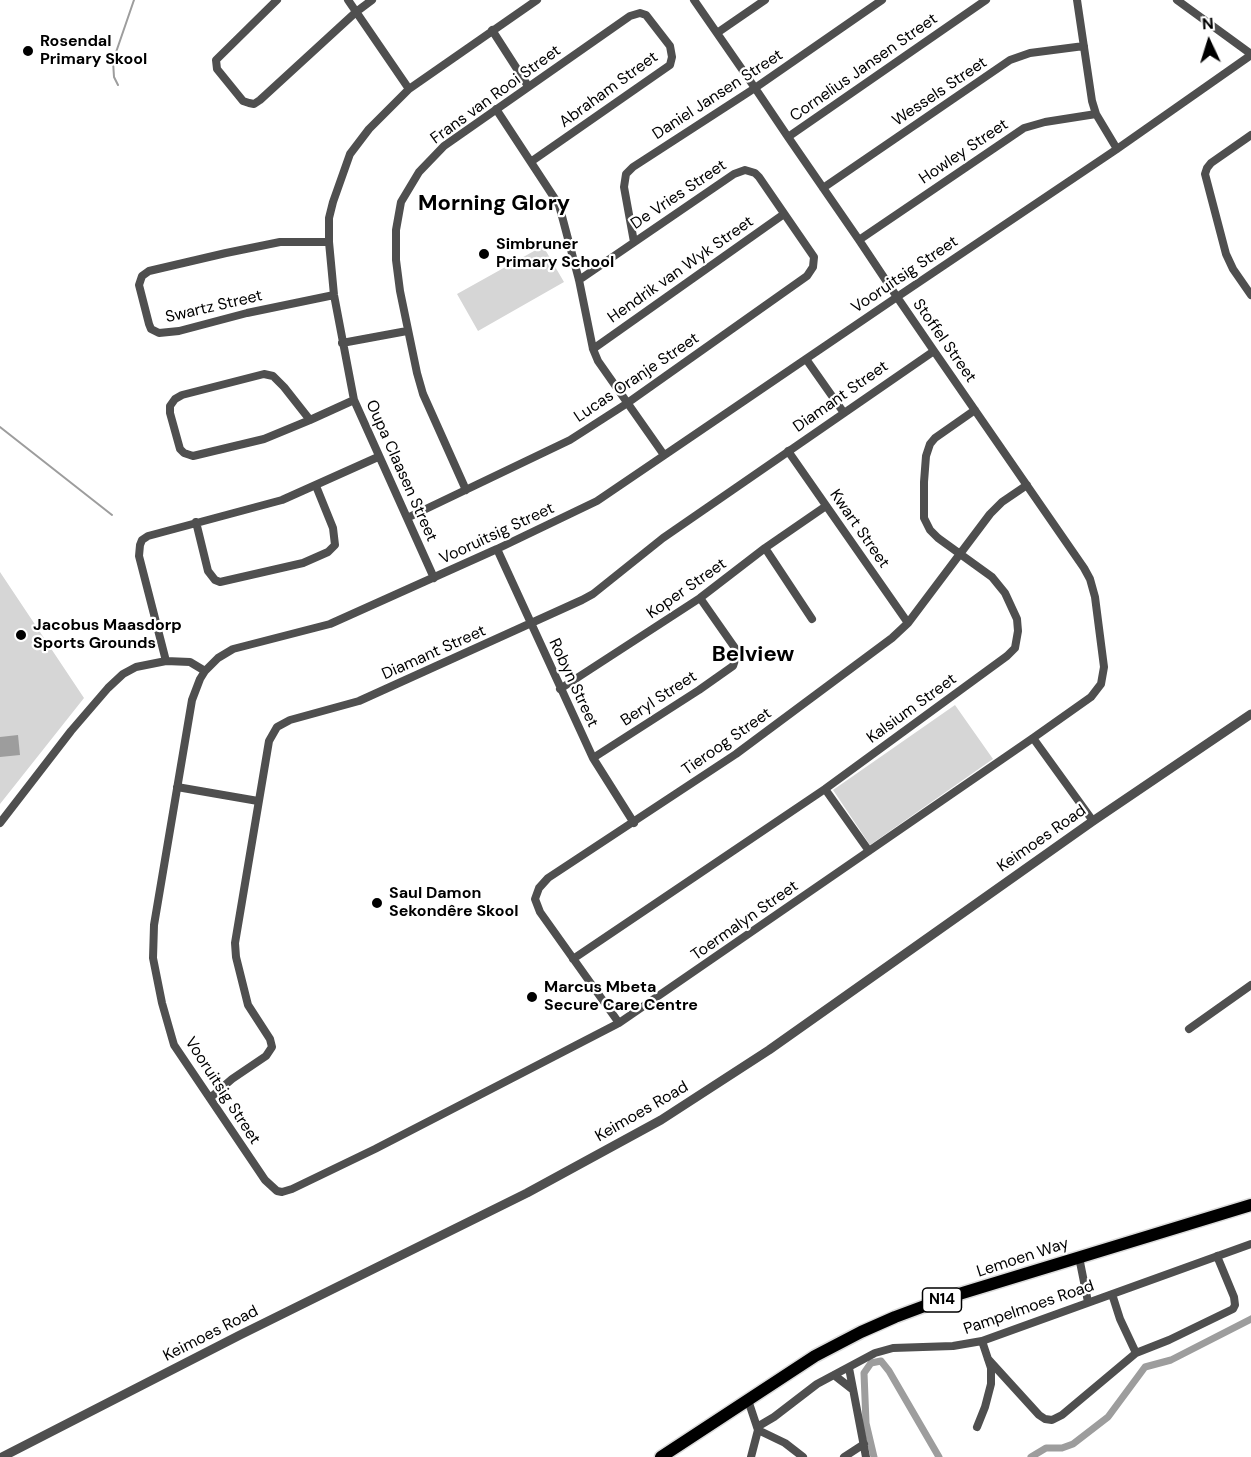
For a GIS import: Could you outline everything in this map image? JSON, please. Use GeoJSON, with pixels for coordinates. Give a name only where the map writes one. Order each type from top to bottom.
{"type":"FeatureCollection","features":[{"type":"Feature","properties":{"kind":"highway","name":"Lemoen Way"},"geometry":{"type":"LineString","coordinates":[[661,1457],[815,1356],[896,1317],[946,1298],[1251,1205]]}},
{"type":"Feature","properties":{"kind":"street"},"geometry":{"type":"LineString","coordinates":[[277,0],[217,59],[216,66],[222,76],[243,101],[255,103],[372,0]]}},
{"type":"Feature","properties":{"kind":"street"},"geometry":{"type":"LineString","coordinates":[[348,0],[409,89]]}},
{"type":"Feature","properties":{"kind":"street","name":"Oupa Claasen Street"},"geometry":{"type":"LineString","coordinates":[[434,578],[354,400],[334,295],[329,218],[350,154],[369,129],[409,89],[537,0]]}},
{"type":"Feature","properties":{"kind":"street","name":"Stoffel Street"},"geometry":{"type":"LineString","coordinates":[[694,0],[1090,579],[1095,597],[1104,667],[1101,684]]}},
{"type":"Feature","properties":{"kind":"street"},"geometry":{"type":"LineString","coordinates":[[717,33],[765,0]]}},
{"type":"Feature","properties":{"kind":"street","name":"Daniel Jansen Street"},"geometry":{"type":"LineString","coordinates":[[634,242],[624,192],[626,174],[633,166],[755,88],[882,0]]}},
{"type":"Feature","properties":{"kind":"street","name":"Cornelius Jansen Street"},"geometry":{"type":"LineString","coordinates":[[788,137],[986,0]]}},
{"type":"Feature","properties":{"kind":"street"},"geometry":{"type":"LineString","coordinates":[[1077,0],[1090,91],[1096,114],[1117,149]]}},
{"type":"Feature","properties":{"kind":"street"},"geometry":{"type":"LineString","coordinates":[[1177,0],[1251,54]]}},
{"type":"Feature","properties":{"kind":"street","name":"Abraham Street"},"geometry":{"type":"LineString","coordinates":[[532,161],[670,65],[672,57],[670,46],[649,18],[640,13],[630,16]]}},
{"type":"Feature","properties":{"kind":"street","name":"Frans van Rooi Street"},"geometry":{"type":"LineString","coordinates":[[466,490],[419,382],[400,291],[395,243],[401,202],[419,172],[444,146],[630,16]]}},
{"type":"Feature","properties":{"kind":"street"},"geometry":{"type":"LineString","coordinates":[[492,30],[528,86]]}},
{"type":"Feature","properties":{"kind":"street","name":"Wessels Street"},"geometry":{"type":"LineString","coordinates":[[823,188],[1010,60],[1029,53],[1084,46]]}},
{"type":"Feature","properties":{"kind":"street","name":"Vooruitsig Street"},"geometry":{"type":"LineString","coordinates":[[284,1191],[273,1189],[265,1180],[172,1040],[152,950],[154,925],[192,700],[205,671],[233,649],[322,627],[434,578],[597,501],[1117,149],[1251,54]]}},
{"type":"Feature","properties":{"kind":"street"},"geometry":{"type":"LineString","coordinates":[[496,109],[558,202],[579,280],[593,349],[600,365],[664,455]]}},
{"type":"Feature","properties":{"kind":"street","name":"Howley Street"},"geometry":{"type":"LineString","coordinates":[[858,240],[1024,128],[1045,122],[1096,114]]}},
{"type":"Feature","properties":{"kind":"street"},"geometry":{"type":"LineString","coordinates":[[1251,135],[1211,163],[1205,174],[1229,261],[1251,295]]}},
{"type":"Feature","properties":{"kind":"street","name":"De Vries Street"},"geometry":{"type":"LineString","coordinates":[[579,280],[739,171],[750,170],[754,173],[784,214]]}},
{"type":"Feature","properties":{"kind":"street","name":"Hendrik van Wyk Street"},"geometry":{"type":"LineString","coordinates":[[593,349],[784,214]]}},
{"type":"Feature","properties":{"kind":"street","name":"Lucas Oranje Street"},"geometry":{"type":"LineString","coordinates":[[407,518],[561,446],[626,404],[810,273],[814,263],[811,250],[784,214]]}},
{"type":"Feature","properties":{"kind":"street","name":"Swartz Street"},"geometry":{"type":"LineString","coordinates":[[329,242],[267,244],[149,271],[140,280],[140,291],[151,329],[159,333],[179,331],[247,313],[334,295]]}},
{"type":"Feature","properties":{"kind":"street"},"geometry":{"type":"LineString","coordinates":[[342,343],[408,331]]}},
{"type":"Feature","properties":{"kind":"street","name":"Diamant Street"},"geometry":{"type":"LineString","coordinates":[[210,1098],[232,1079],[266,1056],[272,1047],[267,1034],[249,1005],[235,947],[269,741],[279,725],[359,701],[593,594],[656,543],[934,351]]}},
{"type":"Feature","properties":{"kind":"street"},"geometry":{"type":"LineString","coordinates":[[806,359],[843,413]]}},
{"type":"Feature","properties":{"kind":"street"},"geometry":{"type":"LineString","coordinates":[[310,420],[273,376],[264,374],[182,395],[170,406],[180,449],[193,456],[264,439],[310,420],[354,400]]}},
{"type":"Feature","properties":{"kind":"street","name":"Kalsium Street"},"geometry":{"type":"LineString","coordinates":[[573,958],[825,789],[1015,648],[1018,631],[1017,619],[1005,593],[992,577],[938,538],[925,522],[923,510],[926,456],[930,444],[975,410]]}},
{"type":"Feature","properties":{"kind":"street","name":"Kwart Street"},"geometry":{"type":"LineString","coordinates":[[788,451],[908,623]]}},
{"type":"Feature","properties":{"kind":"street"},"geometry":{"type":"LineString","coordinates":[[166,661],[139,556],[140,545],[148,536],[282,500],[378,457]]}},
{"type":"Feature","properties":{"kind":"street","name":"Tieroog Street"},"geometry":{"type":"LineString","coordinates":[[620,1023],[537,908],[535,899],[537,891],[548,878],[634,823],[770,729],[892,638],[908,623],[990,514],[1002,502],[1027,485]]}},
{"type":"Feature","properties":{"kind":"street"},"geometry":{"type":"LineString","coordinates":[[196,522],[208,571],[219,582],[303,562],[328,552],[335,544],[333,528],[316,486]]}},
{"type":"Feature","properties":{"kind":"street","name":"Koper Street"},"geometry":{"type":"LineString","coordinates":[[560,689],[700,598],[765,548],[826,506]]}},
{"type":"Feature","properties":{"kind":"street"},"geometry":{"type":"LineString","coordinates":[[765,548],[812,619]]}},
{"type":"Feature","properties":{"kind":"street","name":"Robyn Street"},"geometry":{"type":"LineString","coordinates":[[497,549],[593,758],[634,823]]}},
{"type":"Feature","properties":{"kind":"street","name":"Beryl Street"},"geometry":{"type":"LineString","coordinates":[[593,758],[733,666],[736,657],[735,648],[700,598]]}},
{"type":"Feature","properties":{"kind":"street"},"geometry":{"type":"LineString","coordinates":[[0,823],[71,731],[123,674],[133,668],[166,661],[190,662],[205,671]]}},
{"type":"Feature","properties":{"kind":"street","name":"Toermalyn Street"},"geometry":{"type":"LineString","coordinates":[[284,1191],[384,1144],[620,1023],[1034,738],[1091,697],[1101,684]]}},
{"type":"Feature","properties":{"kind":"street","name":"Keimoes Road"},"geometry":{"type":"LineString","coordinates":[[2,1457],[510,1201],[644,1130],[769,1050],[1093,821],[1251,714]]}},
{"type":"Feature","properties":{"kind":"street"},"geometry":{"type":"LineString","coordinates":[[1034,738],[1093,821]]}},
{"type":"Feature","properties":{"kind":"street"},"geometry":{"type":"LineString","coordinates":[[177,788],[258,801]]}},
{"type":"Feature","properties":{"kind":"street"},"geometry":{"type":"LineString","coordinates":[[825,789],[869,851]]}},
{"type":"Feature","properties":{"kind":"street"},"geometry":{"type":"LineString","coordinates":[[1189,1029],[1251,985]]}},
{"type":"Feature","properties":{"kind":"street","name":"Pampelmoes Road"},"geometry":{"type":"LineString","coordinates":[[757,1428],[809,1389],[874,1353],[893,1348],[952,1346],[982,1341],[1251,1244]]}},
{"type":"Feature","properties":{"kind":"street"},"geometry":{"type":"LineString","coordinates":[[988,1359],[1036,1412],[1045,1419],[1052,1420],[1062,1415],[1136,1353],[1233,1309],[1234,1297],[1216,1256]]}},
{"type":"Feature","properties":{"kind":"street"},"geometry":{"type":"LineString","coordinates":[[1079,1257],[1088,1302]]}},
{"type":"Feature","properties":{"kind":"street"},"geometry":{"type":"LineString","coordinates":[[1112,1294],[1120,1320],[1136,1353]]}},
{"type":"Feature","properties":{"kind":"street"},"geometry":{"type":"LineString","coordinates":[[977,1427],[991,1384],[988,1359],[982,1341]]}},
{"type":"Feature","properties":{"kind":"street"},"geometry":{"type":"LineString","coordinates":[[849,1368],[866,1457]]}},
{"type":"Feature","properties":{"kind":"street"},"geometry":{"type":"LineString","coordinates":[[834,1375],[853,1390]]}},
{"type":"Feature","properties":{"kind":"street"},"geometry":{"type":"LineString","coordinates":[[748,1400],[757,1428],[751,1457]]}},
{"type":"Feature","properties":{"kind":"street"},"geometry":{"type":"LineString","coordinates":[[757,1428],[785,1443],[802,1457]]}},
{"type":"Feature","properties":{"kind":"street"},"geometry":{"type":"LineString","coordinates":[[844,1457],[864,1444]]}},
{"type":"Feature","properties":{"kind":"shaded area"},"geometry":{"type":"Polygon","coordinates":[[[543,246],[564,282],[478,331],[457,294],[543,246]]]}},
{"type":"Feature","properties":{"kind":"shaded area","name":"Jacobus Maasdorp Sports Grounds"},"geometry":{"type":"Polygon","coordinates":[[[0,572],[84,698],[0,804],[0,572]]]}},
{"type":"Feature","properties":{"kind":"shaded area"},"geometry":{"type":"Polygon","coordinates":[[[955,705],[993,759],[870,845],[833,790],[955,705]]]}},
{"type":"Feature","properties":{"kind":"shaded area"},"geometry":{"type":"Polygon","coordinates":[[[18,735],[20,755],[0,757],[0,737],[18,735]]]}},
{"type":"Feature","properties":{"kind":"waterway"},"geometry":{"type":"LineString","coordinates":[[118,85],[114,77],[113,61],[134,0]]}},
{"type":"Feature","properties":{"kind":"waterway"},"geometry":{"type":"LineString","coordinates":[[0,427],[112,515]]}},
{"type":"Feature","properties":{"kind":"waterway"},"geometry":{"type":"LineString","coordinates":[[1031,1457],[1046,1448],[1062,1448],[1073,1444],[1108,1417],[1145,1367],[1171,1360],[1251,1319]]}},
{"type":"Feature","properties":{"kind":"waterway"},"geometry":{"type":"LineString","coordinates":[[874,1457],[866,1423],[864,1373],[871,1363],[881,1361],[939,1457]]}},
{"type":"Feature","properties":{"kind":"place","name":"Rosendal Primary Skool"},"geometry":{"type":"Point","coordinates":[28,51]}},
{"type":"Feature","properties":{"kind":"place","name":"Simbruner Primary School"},"geometry":{"type":"Point","coordinates":[484,254]}},
{"type":"Feature","properties":{"kind":"place","name":"Jacobus Maasdorp Sports Grounds"},"geometry":{"type":"Point","coordinates":[21,635]}},
{"type":"Feature","properties":{"kind":"place","name":"Saul Damon Sekondêre Skool"},"geometry":{"type":"Point","coordinates":[377,903]}},
{"type":"Feature","properties":{"kind":"place","name":"Marcus Mbeta Secure Care Centre"},"geometry":{"type":"Point","coordinates":[532,997]}},
{"type":"Feature","properties":{"kind":"district","name":"Morning Glory"},"geometry":{"type":"Point","coordinates":[494,204]}},
{"type":"Feature","properties":{"kind":"district","name":"Belview"},"geometry":{"type":"Point","coordinates":[753,655]}}]}
